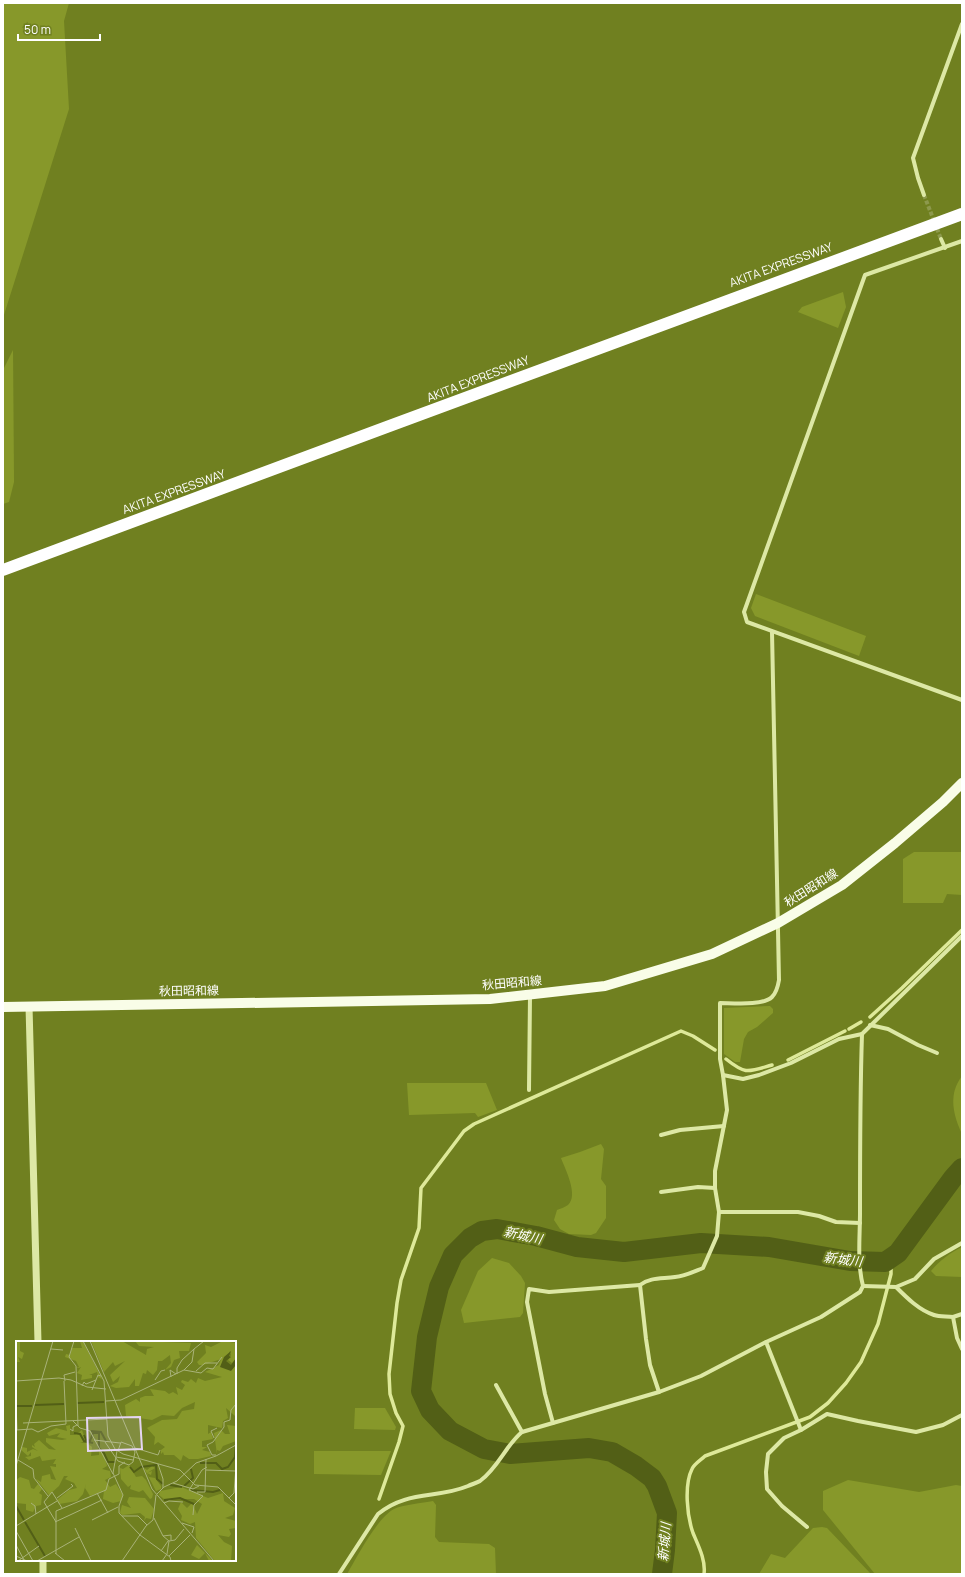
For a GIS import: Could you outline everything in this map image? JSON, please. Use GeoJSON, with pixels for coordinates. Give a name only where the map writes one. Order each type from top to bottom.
{"type":"FeatureCollection","features":[{"type":"Feature","properties":{"kind":"highway","name":"AKITA EXPRESSWAY"},"geometry":{"type":"LineString","coordinates":[[3,570],[262,475],[809,269],[962,214]]}},
{"type":"Feature","properties":{"kind":"main road","name":"秋田昭和線"},"geometry":{"type":"LineString","coordinates":[[3,1007],[490,999],[530,996],[605,986],[712,954],[778,924],[842,885],[896,843],[943,802],[962,783]]}},
{"type":"Feature","properties":{"kind":"street"},"geometry":{"type":"LineString","coordinates":[[924,195],[913,158],[962,24]]}},
{"type":"Feature","properties":{"kind":"street"},"geometry":{"type":"LineString","coordinates":[[941,239],[944,248]]}},
{"type":"Feature","properties":{"kind":"street"},"geometry":{"type":"LineString","coordinates":[[962,242],[866,275],[744,612],[747,622],[962,700]]}},
{"type":"Feature","properties":{"kind":"street"},"geometry":{"type":"LineString","coordinates":[[553,1423],[545,1394],[527,1302],[529,1289],[549,1292],[640,1285],[646,1280],[690,1274],[703,1268],[717,1236],[719,1212],[715,1188],[715,1171],[727,1110],[720,1059],[720,1003],[763,1002],[771,998],[777,988],[779,980],[772,632]]}},
{"type":"Feature","properties":{"kind":"street"},"geometry":{"type":"LineString","coordinates":[[723,1075],[743,1079],[759,1075],[791,1063],[839,1039],[862,1034],[962,936]]}},
{"type":"Feature","properties":{"kind":"street"},"geometry":{"type":"LineString","coordinates":[[529,1090],[530,996]]}},
{"type":"Feature","properties":{"kind":"street"},"geometry":{"type":"LineString","coordinates":[[29,1006],[38,1341]]}},
{"type":"Feature","properties":{"kind":"street"},"geometry":{"type":"LineString","coordinates":[[870,1025],[888,1029],[937,1053]]}},
{"type":"Feature","properties":{"kind":"street"},"geometry":{"type":"LineString","coordinates":[[339,1574],[378,1514],[385,1508],[402,1500],[423,1495],[459,1490],[480,1481],[494,1466],[514,1438],[522,1432],[660,1392],[701,1376],[766,1342],[821,1317],[860,1292],[863,1286],[861,1279],[860,1252],[860,1115],[862,1034]]}},
{"type":"Feature","properties":{"kind":"street"},"geometry":{"type":"LineString","coordinates":[[661,1135],[680,1130],[724,1126]]}},
{"type":"Feature","properties":{"kind":"street"},"geometry":{"type":"LineString","coordinates":[[661,1192],[698,1187],[715,1188]]}},
{"type":"Feature","properties":{"kind":"street"},"geometry":{"type":"LineString","coordinates":[[719,1212],[798,1212],[819,1216],[836,1222],[860,1223]]}},
{"type":"Feature","properties":{"kind":"street"},"geometry":{"type":"LineString","coordinates":[[863,1286],[896,1287],[915,1279],[934,1259],[962,1242]]}},
{"type":"Feature","properties":{"kind":"street"},"geometry":{"type":"LineString","coordinates":[[640,1285],[650,1365],[660,1392]]}},
{"type":"Feature","properties":{"kind":"street"},"geometry":{"type":"LineString","coordinates":[[896,1287],[907,1299],[921,1309],[935,1315],[953,1317],[962,1314]]}},
{"type":"Feature","properties":{"kind":"street"},"geometry":{"type":"LineString","coordinates":[[953,1317],[957,1338],[962,1350]]}},
{"type":"Feature","properties":{"kind":"street"},"geometry":{"type":"LineString","coordinates":[[766,1342],[801,1430]]}},
{"type":"Feature","properties":{"kind":"street"},"geometry":{"type":"LineString","coordinates":[[496,1385],[522,1432]]}},
{"type":"Feature","properties":{"kind":"street"},"geometry":{"type":"LineString","coordinates":[[807,1527],[782,1506],[767,1489],[766,1472],[768,1454],[784,1438],[801,1430],[827,1414],[916,1432],[943,1425],[962,1415]]}},
{"type":"Feature","properties":{"kind":"street"},"geometry":{"type":"LineString","coordinates":[[43,1561],[43,1574]]}},
{"type":"Feature","properties":{"kind":"green space"},"geometry":{"type":"Polygon","coordinates":[[[3,3],[69,3],[64,21],[69,109],[3,318],[3,3]]]}},
{"type":"Feature","properties":{"kind":"green space"},"geometry":{"type":"Polygon","coordinates":[[[843,292],[846,307],[838,328],[798,312],[802,307],[843,292]]]}},
{"type":"Feature","properties":{"kind":"green space"},"geometry":{"type":"Polygon","coordinates":[[[13,350],[14,482],[9,502],[3,504],[3,370],[13,350]]]}},
{"type":"Feature","properties":{"kind":"green space"},"geometry":{"type":"Polygon","coordinates":[[[756,594],[866,636],[859,656],[755,616],[751,608],[756,594]]]}},
{"type":"Feature","properties":{"kind":"green space"},"geometry":{"type":"Polygon","coordinates":[[[914,852],[962,852],[962,895],[947,894],[943,903],[903,903],[903,859],[914,852]]]}},
{"type":"Feature","properties":{"kind":"green space"},"geometry":{"type":"Polygon","coordinates":[[[770,1006],[773,1009],[773,1013],[757,1027],[748,1032],[744,1039],[740,1062],[735,1062],[724,1054],[724,1008],[770,1006]]]}},
{"type":"Feature","properties":{"kind":"green space"},"geometry":{"type":"Polygon","coordinates":[[[962,1076],[962,1134],[954,1112],[953,1097],[962,1076]]]}},
{"type":"Feature","properties":{"kind":"green space"},"geometry":{"type":"Polygon","coordinates":[[[407,1083],[486,1083],[497,1110],[478,1117],[475,1113],[409,1115],[407,1083]]]}},
{"type":"Feature","properties":{"kind":"green space"},"geometry":{"type":"Polygon","coordinates":[[[601,1144],[604,1149],[601,1179],[606,1186],[606,1218],[596,1233],[591,1235],[569,1234],[560,1229],[554,1220],[557,1210],[568,1205],[571,1201],[572,1195],[568,1175],[561,1158],[601,1144]]]}},
{"type":"Feature","properties":{"kind":"green space"},"geometry":{"type":"Polygon","coordinates":[[[962,1247],[962,1277],[936,1276],[931,1271],[945,1257],[962,1247]]]}},
{"type":"Feature","properties":{"kind":"green space"},"geometry":{"type":"Polygon","coordinates":[[[492,1258],[509,1263],[521,1276],[525,1283],[523,1313],[520,1317],[464,1323],[461,1310],[478,1271],[492,1258]]]}},
{"type":"Feature","properties":{"kind":"green space"},"geometry":{"type":"Polygon","coordinates":[[[355,1408],[385,1408],[396,1427],[395,1430],[354,1429],[355,1408]]]}},
{"type":"Feature","properties":{"kind":"green space"},"geometry":{"type":"Polygon","coordinates":[[[314,1451],[391,1451],[381,1475],[314,1474],[314,1451]]]}},
{"type":"Feature","properties":{"kind":"green space"},"geometry":{"type":"Polygon","coordinates":[[[848,1480],[919,1492],[956,1485],[962,1486],[962,1574],[875,1574],[823,1510],[823,1491],[848,1480]]]}},
{"type":"Feature","properties":{"kind":"green space"},"geometry":{"type":"Polygon","coordinates":[[[433,1501],[436,1505],[435,1537],[439,1542],[489,1544],[495,1548],[496,1574],[347,1574],[374,1529],[388,1514],[394,1509],[407,1505],[433,1501]]]}},
{"type":"Feature","properties":{"kind":"green space"},"geometry":{"type":"Polygon","coordinates":[[[813,1528],[827,1528],[871,1574],[759,1574],[771,1554],[785,1558],[813,1528]]]}},
{"type":"Feature","properties":{"kind":"waterway"},"geometry":{"type":"LineString","coordinates":[[870,1017],[962,930]]}},
{"type":"Feature","properties":{"kind":"waterway"},"geometry":{"type":"LineString","coordinates":[[849,1029],[861,1022]]}},
{"type":"Feature","properties":{"kind":"waterway"},"geometry":{"type":"LineString","coordinates":[[379,1499],[403,1426],[396,1413],[390,1394],[389,1374],[401,1280],[419,1228],[421,1188],[464,1131],[474,1124],[681,1031],[693,1036],[715,1050]]}},
{"type":"Feature","properties":{"kind":"waterway"},"geometry":{"type":"LineString","coordinates":[[788,1060],[845,1031]]}},
{"type":"Feature","properties":{"kind":"waterway"},"geometry":{"type":"LineString","coordinates":[[726,1059],[738,1068],[748,1071],[772,1065]]}},
{"type":"Feature","properties":{"kind":"waterway","name":"新城川"},"geometry":{"type":"LineString","coordinates":[[662,1574],[667,1513],[657,1486],[652,1478],[636,1466],[612,1452],[589,1448],[510,1454],[484,1449],[450,1431],[430,1410],[421,1391],[427,1337],[439,1287],[453,1255],[470,1238],[482,1231],[497,1229],[536,1236],[577,1247],[624,1252],[701,1243],[769,1247],[850,1261],[885,1262],[898,1253],[962,1168]]}},
{"type":"Feature","properties":{"kind":"waterway"},"geometry":{"type":"LineString","coordinates":[[704,1574],[703,1558],[691,1526],[687,1501],[688,1483],[693,1467],[705,1456],[810,1417],[828,1403],[846,1383],[861,1362],[878,1324],[891,1274],[891,1258]]}},
{"type":"Feature","properties":{"kind":"tunnel"},"geometry":{"type":"LineString","coordinates":[[924,195],[941,239]]}}]}
